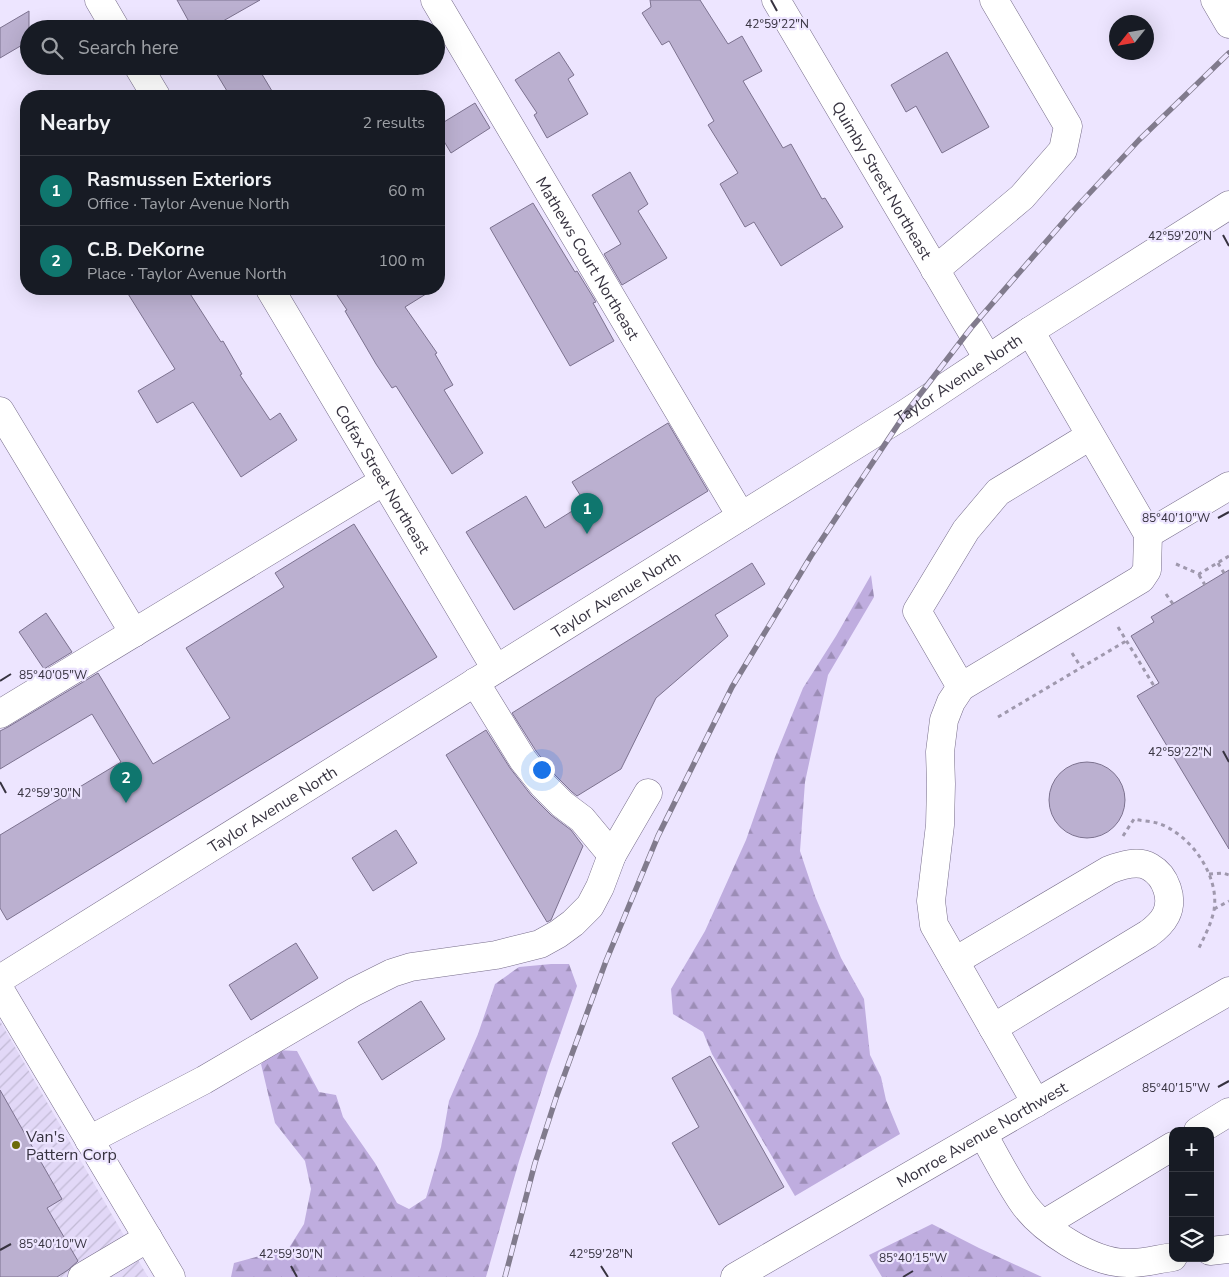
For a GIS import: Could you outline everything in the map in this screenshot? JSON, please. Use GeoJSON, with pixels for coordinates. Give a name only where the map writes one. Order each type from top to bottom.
{"type":"FeatureCollection","features":[{"type":"Feature","properties":{"kind":"street"},"geometry":{"type":"LineString","coordinates":[[99,0],[111,20]]}},
{"type":"Feature","properties":{"kind":"street","name":"Mathews Court Northeast"},"geometry":{"type":"LineString","coordinates":[[435,0],[741,516]]}},
{"type":"Feature","properties":{"kind":"street","name":"Quimby Street Northeast"},"geometry":{"type":"LineString","coordinates":[[776,0],[988,359]]}},
{"type":"Feature","properties":{"kind":"street"},"geometry":{"type":"LineString","coordinates":[[936,270],[1022,197],[1063,150],[1068,126],[994,0]]}},
{"type":"Feature","properties":{"kind":"street"},"geometry":{"type":"LineString","coordinates":[[1215,0],[1229,24]]}},
{"type":"Feature","properties":{"kind":"street"},"geometry":{"type":"LineString","coordinates":[[143,75],[152,90]]}},
{"type":"Feature","properties":{"kind":"street","name":"Taylor Avenue North"},"geometry":{"type":"LineString","coordinates":[[1,989],[486,676],[905,414],[1030,331],[1229,205]]}},
{"type":"Feature","properties":{"kind":"street","name":"Colfax Street Northeast"},"geometry":{"type":"LineString","coordinates":[[274,295],[384,481],[486,676],[523,760],[543,785],[582,819],[612,855]]}},
{"type":"Feature","properties":{"kind":"street"},"geometry":{"type":"LineString","coordinates":[[1030,331],[1148,534],[1147,570],[1141,579],[961,687],[951,702],[944,720],[940,752],[940,825],[931,901],[934,925],[1036,1103]]}},
{"type":"Feature","properties":{"kind":"street"},"geometry":{"type":"LineString","coordinates":[[0,411],[134,633]]}},
{"type":"Feature","properties":{"kind":"street"},"geometry":{"type":"LineString","coordinates":[[961,687],[917,611],[966,530],[998,492],[1090,436]]}},
{"type":"Feature","properties":{"kind":"street"},"geometry":{"type":"LineString","coordinates":[[0,714],[384,481]]}},
{"type":"Feature","properties":{"kind":"street"},"geometry":{"type":"LineString","coordinates":[[1148,534],[1229,486]]}},
{"type":"Feature","properties":{"kind":"street"},"geometry":{"type":"LineString","coordinates":[[90,1140],[204,1080],[354,992],[392,973],[411,967],[496,955],[540,944],[558,934],[573,923],[590,906],[600,887],[612,855],[648,793]]}},
{"type":"Feature","properties":{"kind":"street"},"geometry":{"type":"LineString","coordinates":[[955,961],[1109,870],[1123,865],[1137,864],[1150,867],[1160,876],[1167,888],[1169,901],[1167,914],[1159,926],[993,1028]]}},
{"type":"Feature","properties":{"kind":"street"},"geometry":{"type":"LineString","coordinates":[[1,989],[171,1277]]}},
{"type":"Feature","properties":{"kind":"street","name":"Monroe Avenue Northwest"},"geometry":{"type":"LineString","coordinates":[[746,1274],[1229,991]]}},
{"type":"Feature","properties":{"kind":"street"},"geometry":{"type":"LineString","coordinates":[[1205,1127],[1229,1112]]}},
{"type":"Feature","properties":{"kind":"street"},"geometry":{"type":"LineString","coordinates":[[982,1134],[1022,1202],[1044,1224],[1069,1243],[1096,1258],[1127,1263],[1169,1258]]}},
{"type":"Feature","properties":{"kind":"street"},"geometry":{"type":"LineString","coordinates":[[1044,1224],[1169,1148]]}},
{"type":"Feature","properties":{"kind":"street"},"geometry":{"type":"LineString","coordinates":[[82,1277],[148,1238]]}},
{"type":"Feature","properties":{"kind":"street"},"geometry":{"type":"LineString","coordinates":[[1214,1250],[1229,1248]]}},
{"type":"Feature","properties":{"kind":"path"},"geometry":{"type":"LineString","coordinates":[[1199,574],[1229,556]]}},
{"type":"Feature","properties":{"kind":"path"},"geometry":{"type":"LineString","coordinates":[[1171,562],[1199,574],[1205,585]]}},
{"type":"Feature","properties":{"kind":"path"},"geometry":{"type":"LineString","coordinates":[[1218,563],[1224,573]]}},
{"type":"Feature","properties":{"kind":"path"},"geometry":{"type":"LineString","coordinates":[[1103,602],[1154,686]]}},
{"type":"Feature","properties":{"kind":"path"},"geometry":{"type":"LineString","coordinates":[[998,717],[1126,641]]}},
{"type":"Feature","properties":{"kind":"path"},"geometry":{"type":"LineString","coordinates":[[1209,874],[1223,873],[1229,875]]}},
{"type":"Feature","properties":{"kind":"path"},"geometry":{"type":"LineString","coordinates":[[1214,909],[1229,901]]}},
{"type":"Feature","properties":{"kind":"shaded area"},"geometry":{"type":"Polygon","coordinates":[[[0,1021],[148,1277],[0,1277],[0,1021]]]}},
{"type":"Feature","properties":{"kind":"green space"},"geometry":{"type":"Polygon","coordinates":[[[871,575],[874,597],[828,675],[805,782],[800,851],[815,896],[841,958],[864,999],[870,1055],[881,1077],[886,1100],[900,1134],[795,1196],[712,1054],[703,1032],[673,1014],[671,989],[705,931],[746,840],[775,757],[803,688],[871,575]]]}},
{"type":"Feature","properties":{"kind":"green space"},"geometry":{"type":"Polygon","coordinates":[[[569,964],[577,986],[519,1161],[486,1277],[231,1277],[234,1263],[289,1248],[304,1224],[311,1189],[305,1161],[275,1123],[261,1064],[275,1050],[297,1051],[319,1092],[336,1095],[343,1117],[375,1163],[397,1203],[409,1209],[426,1198],[441,1147],[449,1101],[478,1034],[495,984],[519,967],[569,964]]]}},
{"type":"Feature","properties":{"kind":"green space"},"geometry":{"type":"Polygon","coordinates":[[[932,1224],[1042,1277],[882,1277],[869,1255],[932,1224]]]}},
{"type":"Feature","properties":{"kind":"building"},"geometry":{"type":"Polygon","coordinates":[[[177,0],[260,0],[225,20],[188,20],[177,0]]]}},
{"type":"Feature","properties":{"kind":"building"},"geometry":{"type":"Polygon","coordinates":[[[650,0],[700,0],[728,44],[742,36],[762,71],[743,81],[783,148],[791,144],[822,199],[825,198],[843,227],[781,266],[754,222],[745,227],[720,184],[738,173],[708,125],[714,121],[669,41],[662,45],[642,13],[651,7],[650,0]]]}},
{"type":"Feature","properties":{"kind":"building"},"geometry":{"type":"Polygon","coordinates":[[[29,11],[29,20],[20,20],[20,46],[0,58],[0,28],[29,11]]]}},
{"type":"Feature","properties":{"kind":"building"},"geometry":{"type":"Polygon","coordinates":[[[559,52],[574,75],[568,79],[588,114],[547,138],[534,115],[537,113],[515,80],[559,52]]]}},
{"type":"Feature","properties":{"kind":"building"},"geometry":{"type":"Polygon","coordinates":[[[947,52],[989,127],[942,153],[916,106],[906,112],[891,85],[947,52]]]}},
{"type":"Feature","properties":{"kind":"building"},"geometry":{"type":"Polygon","coordinates":[[[217,75],[262,75],[271,90],[226,90],[217,75]]]}},
{"type":"Feature","properties":{"kind":"building"},"geometry":{"type":"Polygon","coordinates":[[[475,103],[490,128],[451,153],[445,143],[445,121],[475,103]]]}},
{"type":"Feature","properties":{"kind":"building"},"geometry":{"type":"Polygon","coordinates":[[[630,172],[648,204],[638,211],[667,258],[622,285],[604,254],[621,244],[592,195],[630,172]]]}},
{"type":"Feature","properties":{"kind":"building"},"geometry":{"type":"Polygon","coordinates":[[[533,203],[575,272],[577,271],[596,302],[593,303],[614,341],[570,366],[490,228],[533,203]]]}},
{"type":"Feature","properties":{"kind":"building"},"geometry":{"type":"Polygon","coordinates":[[[129,295],[191,295],[221,342],[223,341],[242,374],[240,375],[270,420],[280,413],[297,440],[241,477],[193,402],[157,423],[138,391],[175,369],[129,295]]]}},
{"type":"Feature","properties":{"kind":"building"},"geometry":{"type":"Polygon","coordinates":[[[337,295],[424,295],[405,307],[437,353],[435,354],[453,385],[444,390],[483,453],[452,474],[396,386],[392,388],[376,364],[345,311],[347,310],[337,295]]]}},
{"type":"Feature","properties":{"kind":"building"},"geometry":{"type":"Polygon","coordinates":[[[668,423],[708,491],[514,610],[466,532],[526,496],[545,528],[585,503],[572,482],[668,423]]]}},
{"type":"Feature","properties":{"kind":"building"},"geometry":{"type":"Polygon","coordinates":[[[354,524],[437,657],[7,920],[0,908],[0,835],[121,762],[92,714],[0,769],[0,731],[98,673],[153,764],[230,718],[186,648],[284,587],[275,573],[354,524]]]}},
{"type":"Feature","properties":{"kind":"building"},"geometry":{"type":"Polygon","coordinates":[[[752,563],[765,584],[715,615],[728,636],[656,698],[621,769],[577,796],[555,775],[536,751],[512,713],[752,563]]]}},
{"type":"Feature","properties":{"kind":"building"},"geometry":{"type":"Polygon","coordinates":[[[1229,570],[1229,849],[1137,696],[1159,683],[1131,636],[1154,622],[1151,617],[1229,570]]]}},
{"type":"Feature","properties":{"kind":"building"},"geometry":{"type":"Polygon","coordinates":[[[46,613],[72,652],[44,669],[19,632],[46,613]]]}},
{"type":"Feature","properties":{"kind":"building"},"geometry":{"type":"Polygon","coordinates":[[[486,730],[510,768],[531,795],[551,815],[571,830],[583,846],[551,920],[547,922],[446,755],[486,730]]]}},
{"type":"Feature","properties":{"kind":"building"},"geometry":{"type":"Polygon","coordinates":[[[1087,762],[1101,765],[1114,773],[1122,786],[1125,800],[1122,814],[1114,827],[1101,835],[1087,838],[1073,835],[1060,827],[1052,814],[1049,800],[1052,786],[1060,773],[1073,765],[1087,762]]]}},
{"type":"Feature","properties":{"kind":"building"},"geometry":{"type":"Polygon","coordinates":[[[396,830],[417,863],[373,891],[352,858],[396,830]]]}},
{"type":"Feature","properties":{"kind":"building"},"geometry":{"type":"Polygon","coordinates":[[[296,943],[318,978],[251,1020],[229,985],[296,943]]]}},
{"type":"Feature","properties":{"kind":"building"},"geometry":{"type":"Polygon","coordinates":[[[421,1001],[445,1039],[382,1080],[358,1042],[421,1001]]]}},
{"type":"Feature","properties":{"kind":"building"},"geometry":{"type":"Polygon","coordinates":[[[710,1056],[784,1187],[719,1225],[672,1143],[699,1127],[672,1078],[710,1056]]]}},
{"type":"Feature","properties":{"kind":"building","name":"Van's Pattern Corp"},"geometry":{"type":"Polygon","coordinates":[[[0,1090],[62,1199],[47,1208],[78,1261],[57,1277],[0,1277],[0,1090]]]}},
{"type":"Feature","properties":{"kind":"railway"},"geometry":{"type":"LineString","coordinates":[[505,1277],[535,1163],[557,1095],[606,961],[658,836],[732,687],[811,556],[853,492],[905,414],[971,328],[1072,212],[1139,140],[1229,53]]}},
{"type":"Feature","properties":{"kind":"place","name":"Rasmussen Exteriors"},"geometry":{"type":"Point","coordinates":[587,534]}},
{"type":"Feature","properties":{"kind":"place","name":"C.B. DeKorne"},"geometry":{"type":"Point","coordinates":[126,803]}},
{"type":"Feature","properties":{"kind":"place","name":"Van's Pattern Corp"},"geometry":{"type":"Point","coordinates":[16,1145]}}]}
